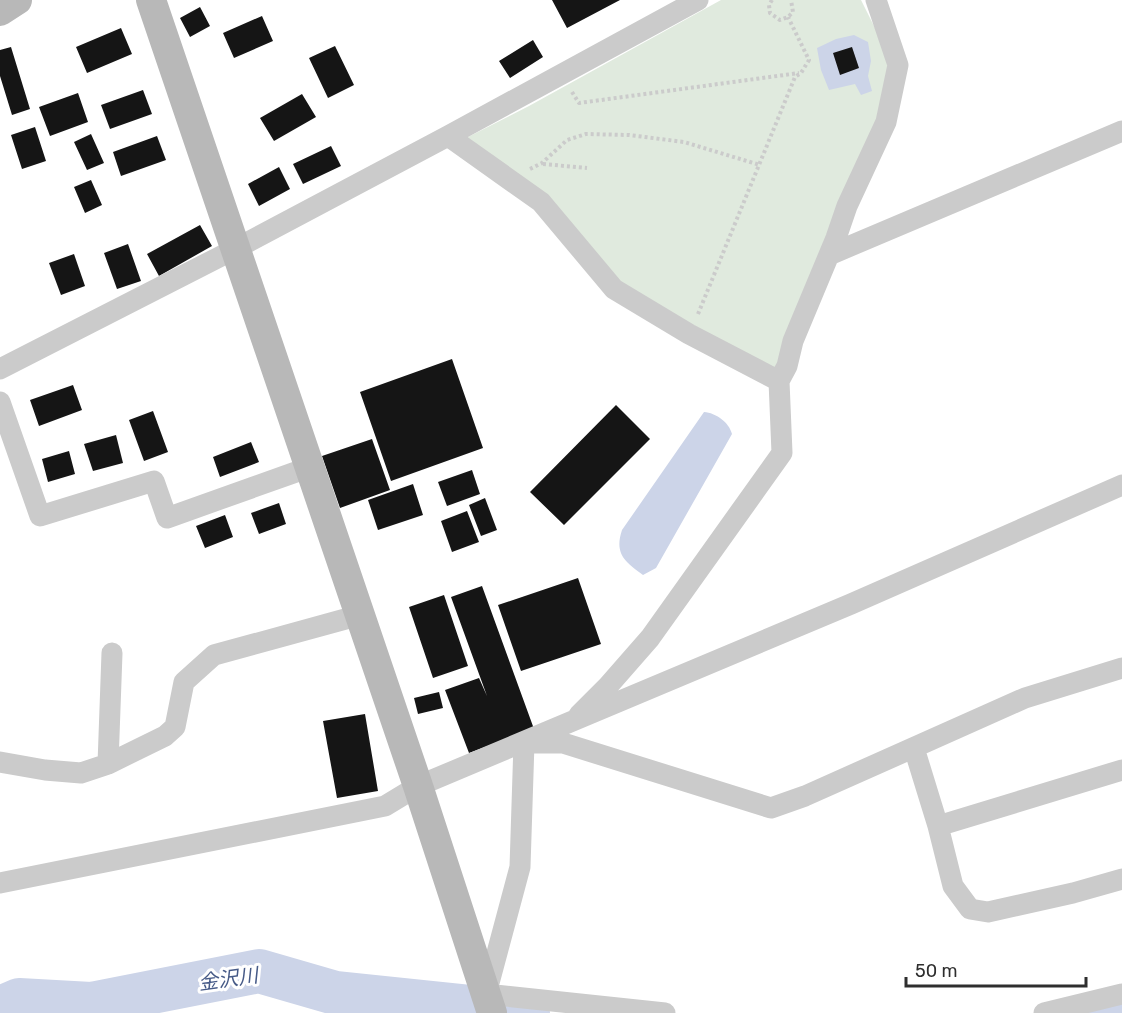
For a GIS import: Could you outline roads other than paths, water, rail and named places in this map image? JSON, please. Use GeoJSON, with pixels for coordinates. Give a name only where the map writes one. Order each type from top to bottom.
{"type":"FeatureCollection","features":[{"type":"Feature","properties":{"kind":"street"},"geometry":{"type":"LineString","coordinates":[[0,10],[16,0]]}},
{"type":"Feature","properties":{"kind":"street"},"geometry":{"type":"LineString","coordinates":[[151,0],[418,786],[489,1003]]}},
{"type":"Feature","properties":{"kind":"street"},"geometry":{"type":"LineString","coordinates":[[0,369],[235,249],[698,0]]}},
{"type":"Feature","properties":{"kind":"street"},"geometry":{"type":"LineString","coordinates":[[570,723],[608,686],[650,638],[782,453],[779,381],[787,366],[793,341],[847,206],[886,122],[898,65],[876,0]]}},
{"type":"Feature","properties":{"kind":"street"},"geometry":{"type":"LineString","coordinates":[[829,255],[1122,131]]}},
{"type":"Feature","properties":{"kind":"street"},"geometry":{"type":"LineString","coordinates":[[448,136],[541,202],[614,289],[689,334],[779,381]]}},
{"type":"Feature","properties":{"kind":"street"},"geometry":{"type":"LineString","coordinates":[[0,402],[40,516],[154,481],[166,518],[310,467]]}},
{"type":"Feature","properties":{"kind":"street"},"geometry":{"type":"LineString","coordinates":[[0,883],[385,806],[418,786],[524,743],[1122,485]]}},
{"type":"Feature","properties":{"kind":"street"},"geometry":{"type":"LineString","coordinates":[[0,762],[45,770],[81,773],[108,764],[165,736],[176,727],[184,682],[214,655],[360,615]]}},
{"type":"Feature","properties":{"kind":"street"},"geometry":{"type":"LineString","coordinates":[[108,764],[112,653]]}},
{"type":"Feature","properties":{"kind":"street"},"geometry":{"type":"LineString","coordinates":[[524,743],[563,743],[771,808],[805,796],[1025,698],[1122,668]]}},
{"type":"Feature","properties":{"kind":"street"},"geometry":{"type":"LineString","coordinates":[[489,1003],[520,867],[524,743]]}},
{"type":"Feature","properties":{"kind":"street"},"geometry":{"type":"LineString","coordinates":[[914,748],[938,826],[953,886],[970,909],[988,912],[1073,893],[1122,879]]}},
{"type":"Feature","properties":{"kind":"street"},"geometry":{"type":"LineString","coordinates":[[938,826],[1122,770]]}},
{"type":"Feature","properties":{"kind":"street"},"geometry":{"type":"LineString","coordinates":[[1044,1013],[1094,1008],[1122,994]]}},
{"type":"Feature","properties":{"kind":"street"},"geometry":{"type":"LineString","coordinates":[[489,1003],[665,1013]]}},
{"type":"Feature","properties":{"kind":"water"},"geometry":{"type":"Polygon","coordinates":[[[854,35],[868,42],[871,61],[868,76],[872,91],[861,95],[855,84],[829,90],[821,70],[817,48],[836,39],[854,35]]]}},
{"type":"Feature","properties":{"kind":"water"},"geometry":{"type":"Polygon","coordinates":[[[704,412],[721,419],[732,434],[656,568],[643,575],[626,561],[620,551],[622,530],[704,412]]]}},
{"type":"Feature","properties":{"kind":"water"},"geometry":{"type":"Polygon","coordinates":[[[251,963],[357,988],[352,1000],[259,975],[158,1013],[13,1013],[10,993],[78,1012],[106,1010],[145,1004],[177,994],[251,963]]]}},
{"type":"Feature","properties":{"kind":"water"},"geometry":{"type":"Polygon","coordinates":[[[373,989],[422,991],[459,998],[473,1013],[453,1013],[410,1003],[369,1001],[373,989]]]}},
{"type":"Feature","properties":{"kind":"waterway","name":"金沢川"},"geometry":{"type":"LineString","coordinates":[[0,1008],[19,1000],[91,1004],[259,971],[335,993],[528,1013]]}},
{"type":"Feature","properties":{"kind":"waterway","name":"金沢川"},"geometry":{"type":"LineString","coordinates":[[1107,1013],[1122,1009]]}}]}
